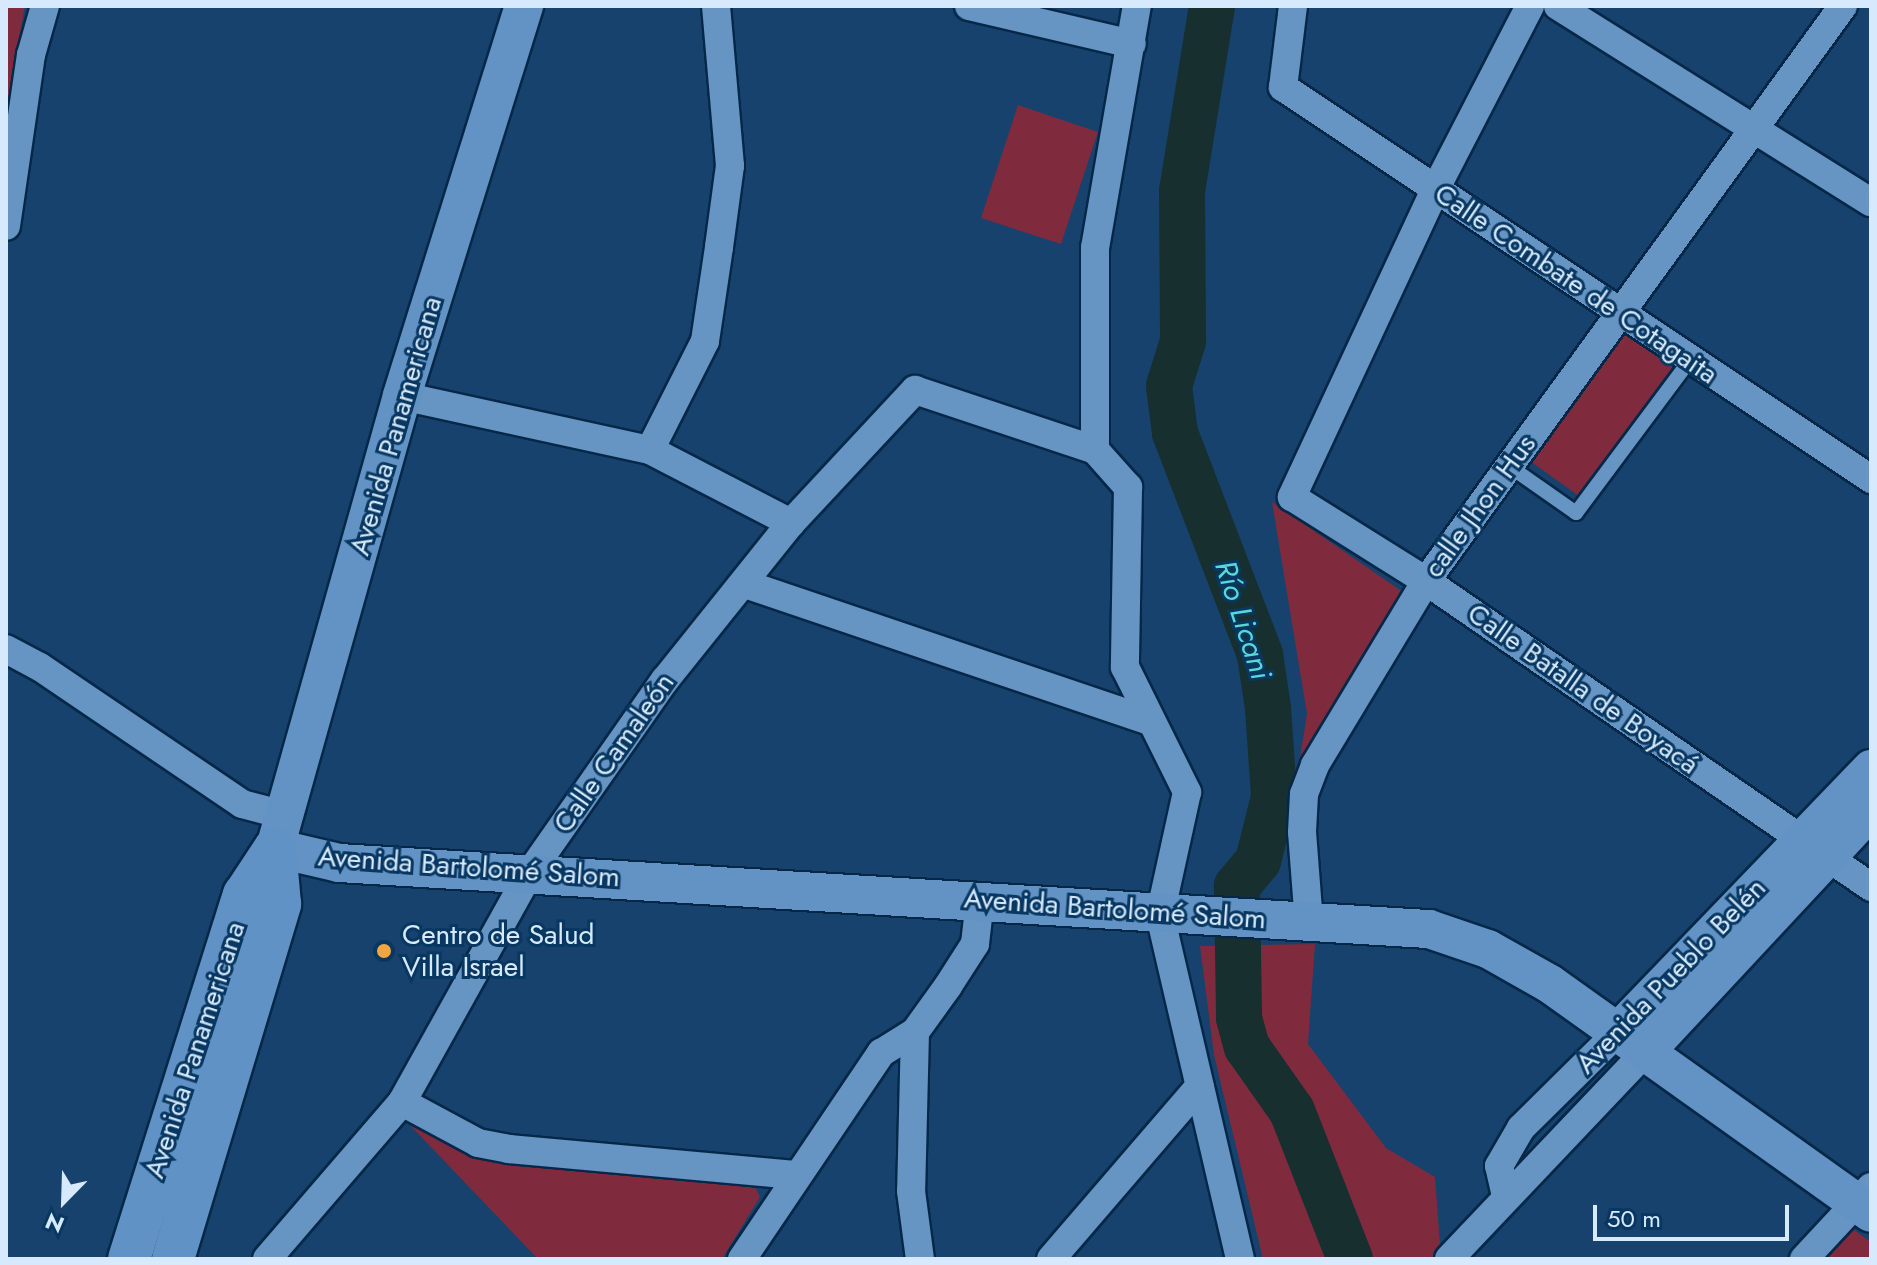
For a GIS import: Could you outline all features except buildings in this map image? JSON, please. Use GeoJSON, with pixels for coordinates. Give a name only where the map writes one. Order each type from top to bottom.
{"type":"FeatureCollection","features":[{"type":"Feature","properties":{"kind":"main road","name":"Avenida Panamericana"},"geometry":{"type":"LineString","coordinates":[[129,1259],[244,895],[279,831]]}},
{"type":"Feature","properties":{"kind":"main road","name":"Avenida Panamericana"},"geometry":{"type":"LineString","coordinates":[[173,1259],[280,904],[279,831]]}},
{"type":"Feature","properties":{"kind":"street"},"geometry":{"type":"LineString","coordinates":[[6,226],[31,55],[45,6]]}},
{"type":"Feature","properties":{"kind":"street","name":"Avenida Panamericana"},"geometry":{"type":"LineString","coordinates":[[279,831],[402,396],[524,6]]}},
{"type":"Feature","properties":{"kind":"street"},"geometry":{"type":"LineString","coordinates":[[650,450],[705,341],[730,166],[716,6]]}},
{"type":"Feature","properties":{"kind":"street"},"geometry":{"type":"LineString","coordinates":[[969,6],[1132,44]]}},
{"type":"Feature","properties":{"kind":"street"},"geometry":{"type":"LineString","coordinates":[[1137,6],[1095,248],[1095,450],[1128,487],[1125,667],[1187,792],[1160,915],[1240,1259]]}},
{"type":"Feature","properties":{"kind":"street","name":"Calle Combate de Cotagaita"},"geometry":{"type":"LineString","coordinates":[[1293,6],[1283,87],[1619,314],[1871,479]]}},
{"type":"Feature","properties":{"kind":"street"},"geometry":{"type":"LineString","coordinates":[[1435,190],[1530,6]]}},
{"type":"Feature","properties":{"kind":"street"},"geometry":{"type":"LineString","coordinates":[[1558,6],[1871,202]]}},
{"type":"Feature","properties":{"kind":"street","name":"calle Jhon Hus"},"geometry":{"type":"LineString","coordinates":[[1309,923],[1304,794],[1315,765],[1426,581],[1843,6]]}},
{"type":"Feature","properties":{"kind":"street","name":"Calle Batalla de Boyacá"},"geometry":{"type":"LineString","coordinates":[[1435,190],[1292,497],[1426,581],[1871,887]]}},
{"type":"Feature","properties":{"kind":"street","name":"Calle Camaleón"},"geometry":{"type":"LineString","coordinates":[[267,1259],[402,1102],[529,874],[665,680],[791,523],[915,390],[1095,450]]}},
{"type":"Feature","properties":{"kind":"street"},"geometry":{"type":"LineString","coordinates":[[402,396],[650,450],[791,523]]}},
{"type":"Feature","properties":{"kind":"street"},"geometry":{"type":"LineString","coordinates":[[745,584],[1150,721]]}},
{"type":"Feature","properties":{"kind":"street"},"geometry":{"type":"LineString","coordinates":[[6,649],[40,667],[279,831]]}},
{"type":"Feature","properties":{"kind":"street","name":"Avenida Pueblo Belén"},"geometry":{"type":"LineString","coordinates":[[1449,1259],[1506,1196],[1499,1166],[1521,1128],[1633,1040],[1814,849],[1871,769]]}},
{"type":"Feature","properties":{"kind":"street","name":"Avenida Pueblo Belén"},"geometry":{"type":"LineString","coordinates":[[1814,849],[1871,810]]}},
{"type":"Feature","properties":{"kind":"street","name":"Avenida Bartolomé Salom"},"geometry":{"type":"LineString","coordinates":[[279,831],[339,863],[980,900],[1210,919],[1261,918],[1429,929],[1488,949],[1633,1040],[1866,1201]]}},
{"type":"Feature","properties":{"kind":"street"},"geometry":{"type":"LineString","coordinates":[[742,1259],[795,1175],[881,1053],[915,1032],[975,944],[980,900]]}},
{"type":"Feature","properties":{"kind":"street"},"geometry":{"type":"LineString","coordinates":[[915,1032],[911,1191],[920,1259]]}},
{"type":"Feature","properties":{"kind":"street"},"geometry":{"type":"LineString","coordinates":[[1051,1259],[1200,1086]]}},
{"type":"Feature","properties":{"kind":"street"},"geometry":{"type":"LineString","coordinates":[[402,1102],[478,1143],[509,1149],[795,1175]]}},
{"type":"Feature","properties":{"kind":"street"},"geometry":{"type":"LineString","coordinates":[[1804,1259],[1866,1201]]}},
{"type":"Feature","properties":{"kind":"lane"},"geometry":{"type":"LineString","coordinates":[[1509,466],[1576,513],[1690,360]]}},
{"type":"Feature","properties":{"kind":"shaded area"},"geometry":{"type":"Polygon","coordinates":[[[6,6],[25,6],[6,110],[6,6]]]}},
{"type":"Feature","properties":{"kind":"shaded area"},"geometry":{"type":"Polygon","coordinates":[[[1018,105],[1098,132],[1061,244],[981,218],[1018,105]]]}},
{"type":"Feature","properties":{"kind":"shaded area"},"geometry":{"type":"Polygon","coordinates":[[[1622,328],[1674,365],[1579,496],[1527,459],[1622,328]]]}},
{"type":"Feature","properties":{"kind":"shaded area"},"geometry":{"type":"Polygon","coordinates":[[[1272,502],[1403,592],[1298,771],[1307,714],[1272,502]]]}},
{"type":"Feature","properties":{"kind":"shaded area"},"geometry":{"type":"Polygon","coordinates":[[[1315,944],[1308,1044],[1386,1148],[1435,1177],[1441,1259],[1263,1259],[1214,1055],[1200,946],[1315,944]]]}},
{"type":"Feature","properties":{"kind":"shaded area"},"geometry":{"type":"Polygon","coordinates":[[[406,1121],[490,1161],[755,1187],[760,1197],[722,1259],[538,1259],[406,1121]]]}},
{"type":"Feature","properties":{"kind":"shaded area"},"geometry":{"type":"Polygon","coordinates":[[[1851,1228],[1871,1242],[1871,1259],[1822,1259],[1851,1228]]]}},
{"type":"Feature","properties":{"kind":"waterway","name":"Río Licani"},"geometry":{"type":"LineString","coordinates":[[1212,6],[1182,191],[1183,341],[1169,386],[1175,433],[1260,655],[1268,708],[1274,797],[1258,861],[1237,886],[1239,1018],[1247,1047],[1292,1111],[1350,1259]]}},
{"type":"Feature","properties":{"kind":"place","name":"Centro de Salud Villa Israel"},"geometry":{"type":"Point","coordinates":[384,951]}}]}
